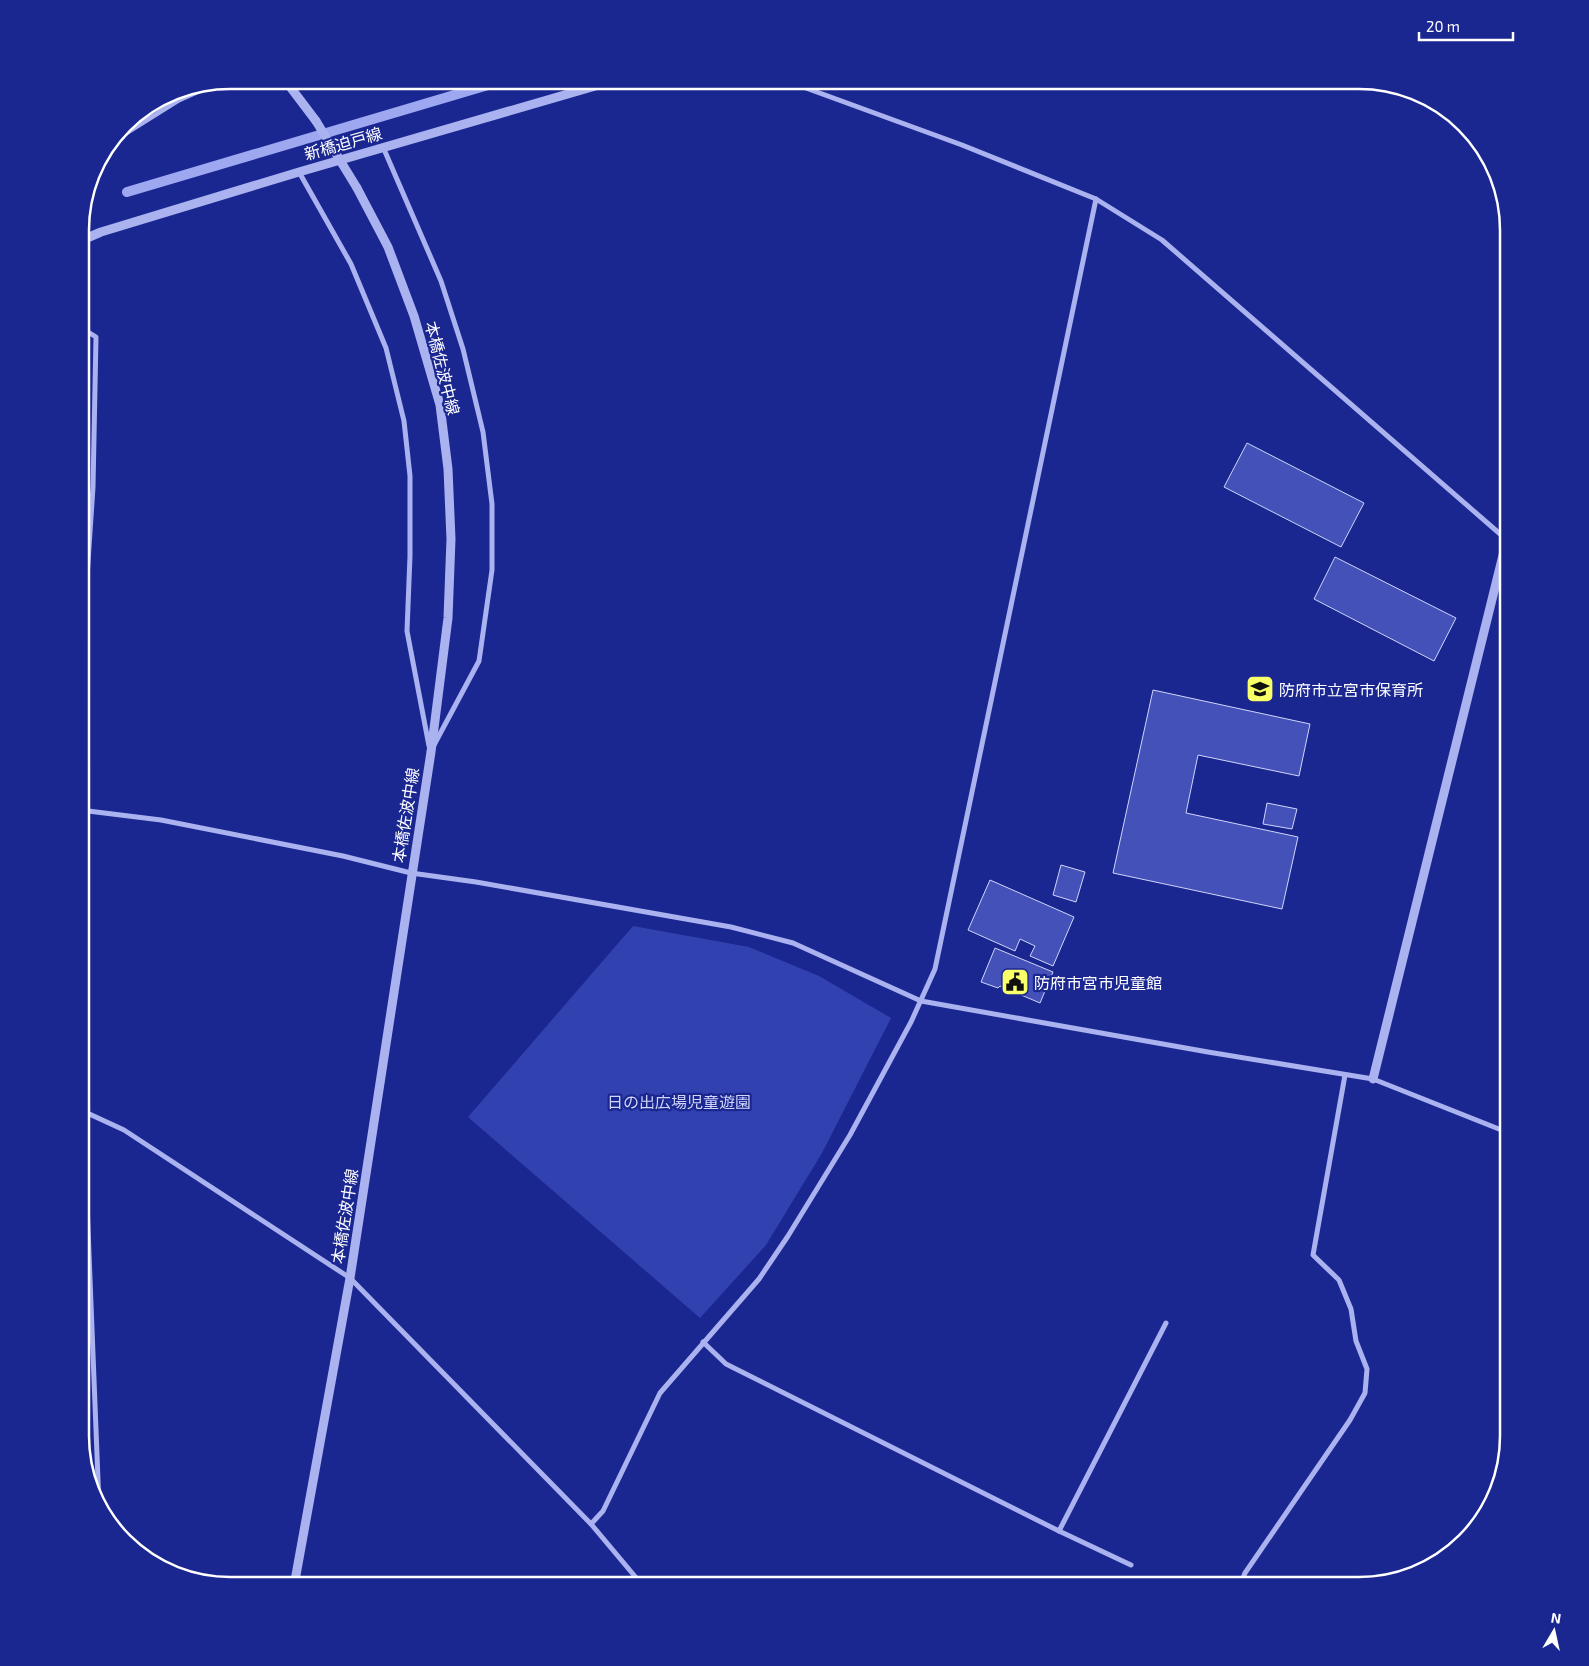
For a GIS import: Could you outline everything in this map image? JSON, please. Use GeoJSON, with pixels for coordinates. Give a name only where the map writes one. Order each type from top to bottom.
{"type":"FeatureCollection","features":[{"type":"Feature","properties":{"kind":"street","name":"本橋佐波中線"},"geometry":{"type":"LineString","coordinates":[[292,89],[316,121],[357,188],[392,256],[414,316],[440,405],[448,469],[451,539],[448,618],[430,752],[350,1278],[296,1577]]}},
{"type":"Feature","properties":{"kind":"street","name":"新橋迫戸線"},"geometry":{"type":"LineString","coordinates":[[89,237],[299,172],[585,89]]}},
{"type":"Feature","properties":{"kind":"street"},"geometry":{"type":"LineString","coordinates":[[809,89],[962,145],[1096,199],[1162,240],[1500,528]]}},
{"type":"Feature","properties":{"kind":"street"},"geometry":{"type":"LineString","coordinates":[[129,132],[191,94]]}},
{"type":"Feature","properties":{"kind":"street"},"geometry":{"type":"LineString","coordinates":[[174,100],[179,100]]}},
{"type":"Feature","properties":{"kind":"street"},"geometry":{"type":"LineString","coordinates":[[383,147],[442,281],[463,349],[483,432],[492,504],[492,570],[479,661],[430,752]]}},
{"type":"Feature","properties":{"kind":"street"},"geometry":{"type":"LineString","coordinates":[[299,172],[355,273],[386,348],[404,420],[410,476],[410,556],[407,630],[430,752]]}},
{"type":"Feature","properties":{"kind":"street"},"geometry":{"type":"LineString","coordinates":[[591,1524],[603,1511],[660,1393],[759,1279],[788,1236],[850,1136],[921,1001],[936,968],[1096,199]]}},
{"type":"Feature","properties":{"kind":"street"},"geometry":{"type":"LineString","coordinates":[[89,333],[96,337],[93,487],[89,547]]}},
{"type":"Feature","properties":{"kind":"street"},"geometry":{"type":"LineString","coordinates":[[1373,1079],[1500,567]]}},
{"type":"Feature","properties":{"kind":"street"},"geometry":{"type":"LineString","coordinates":[[89,811],[161,820],[343,856],[411,873],[496,885],[731,927],[793,943],[921,1001],[1373,1079],[1500,1129]]}},
{"type":"Feature","properties":{"kind":"street"},"geometry":{"type":"LineString","coordinates":[[1243,1577],[1350,1420],[1365,1393],[1367,1369],[1356,1341],[1351,1309],[1339,1280],[1312,1255],[1345,1075]]}},
{"type":"Feature","properties":{"kind":"street"},"geometry":{"type":"LineString","coordinates":[[89,1114],[124,1130],[350,1278],[591,1524],[635,1577]]}},
{"type":"Feature","properties":{"kind":"street"},"geometry":{"type":"LineString","coordinates":[[89,1252],[97,1484]]}},
{"type":"Feature","properties":{"kind":"street"},"geometry":{"type":"LineString","coordinates":[[1059,1530],[1166,1323]]}},
{"type":"Feature","properties":{"kind":"street"},"geometry":{"type":"LineString","coordinates":[[703,1342],[726,1364],[1131,1565]]}},
{"type":"Feature","properties":{"kind":"green space","name":"日の出広場児童遊園"},"geometry":{"type":"Polygon","coordinates":[[[633,926],[749,947],[819,976],[891,1018],[822,1153],[766,1245],[700,1318],[468,1117],[633,926]]]}},
{"type":"Feature","properties":{"kind":"building"},"geometry":{"type":"Polygon","coordinates":[[[1247,443],[1364,503],[1341,547],[1224,487],[1247,443]]]}},
{"type":"Feature","properties":{"kind":"building"},"geometry":{"type":"Polygon","coordinates":[[[1335,557],[1456,618],[1434,661],[1314,599],[1335,557]]]}},
{"type":"Feature","properties":{"kind":"building"},"geometry":{"type":"Polygon","coordinates":[[[1153,690],[1310,724],[1299,776],[1198,755],[1186,813],[1298,837],[1282,909],[1113,873],[1153,690]]]}},
{"type":"Feature","properties":{"kind":"building"},"geometry":{"type":"Polygon","coordinates":[[[1267,803],[1297,809],[1292,829],[1263,824],[1267,803]]]}},
{"type":"Feature","properties":{"kind":"building"},"geometry":{"type":"Polygon","coordinates":[[[1061,865],[1085,872],[1076,902],[1053,895],[1061,865]]]}},
{"type":"Feature","properties":{"kind":"building"},"geometry":{"type":"Polygon","coordinates":[[[990,880],[1074,917],[1053,966],[1030,956],[1035,946],[1020,939],[1015,951],[968,930],[990,880]]]}},
{"type":"Feature","properties":{"kind":"building"},"geometry":{"type":"Polygon","coordinates":[[[995,948],[1053,972],[1040,1003],[1000,986],[998,988],[981,982],[995,948]]]}},
{"type":"Feature","properties":{"kind":"waterway"},"geometry":{"type":"LineString","coordinates":[[127,192],[475,89]]}},
{"type":"Feature","properties":{"kind":"place","name":"防府市立宮市保育所"},"geometry":{"type":"Point","coordinates":[1260,689]}},
{"type":"Feature","properties":{"kind":"place","name":"防府市宮市児童館"},"geometry":{"type":"Point","coordinates":[1015,982]}}]}
